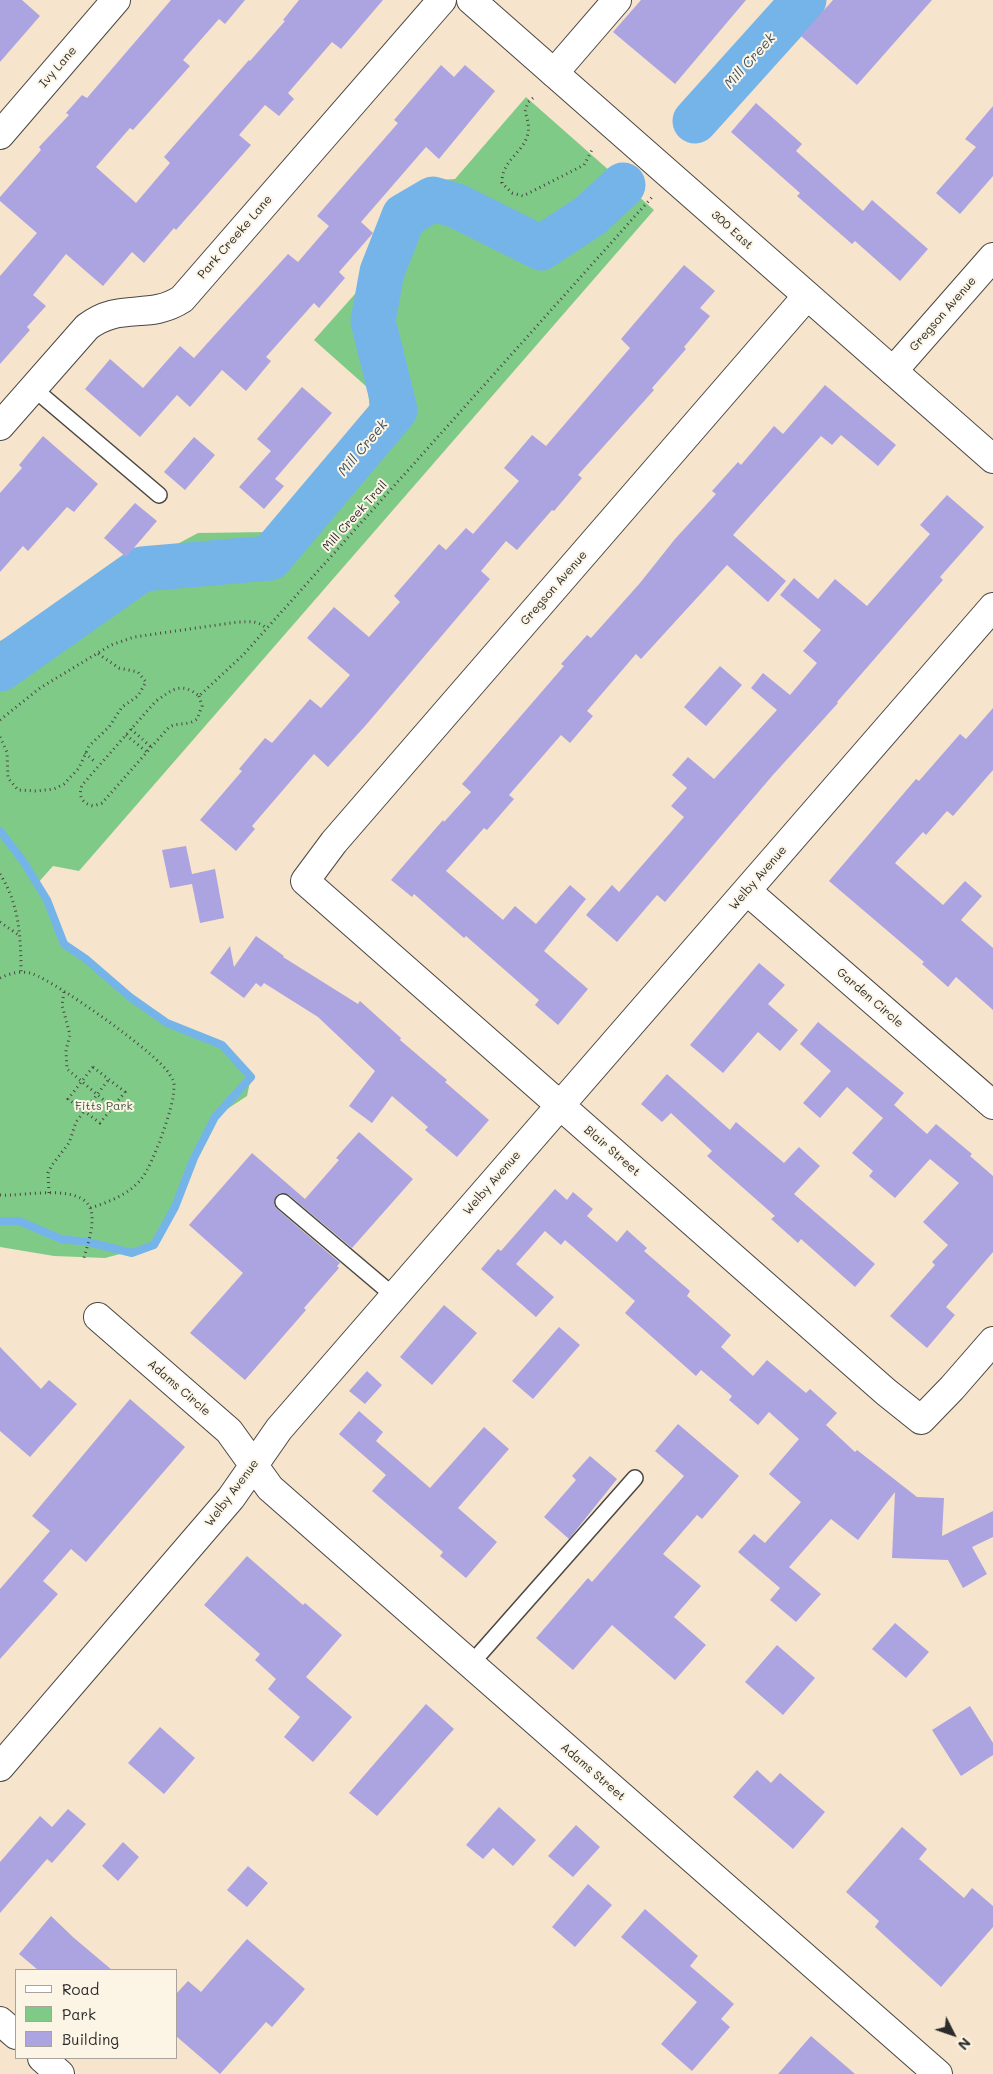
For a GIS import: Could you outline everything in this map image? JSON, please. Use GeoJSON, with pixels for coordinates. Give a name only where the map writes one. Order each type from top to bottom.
{"type":"FeatureCollection","features":[{"type":"Feature","properties":{"kind":"street","name":"Ivy Lane"},"geometry":{"type":"LineString","coordinates":[[0,135],[116,0]]}},
{"type":"Feature","properties":{"kind":"street","name":"Park Creeke Lane"},"geometry":{"type":"LineString","coordinates":[[0,426],[87,328],[97,320],[109,314],[125,311],[163,309],[182,299],[442,0]]}},
{"type":"Feature","properties":{"kind":"street","name":"300 East"},"geometry":{"type":"LineString","coordinates":[[471,0],[993,459]]}},
{"type":"Feature","properties":{"kind":"street"},"geometry":{"type":"LineString","coordinates":[[554,73],[617,0]]}},
{"type":"Feature","properties":{"kind":"street","name":"Gregson Avenue"},"geometry":{"type":"LineString","coordinates":[[893,371],[993,256]]}},
{"type":"Feature","properties":{"kind":"street","name":"Gregson Avenue"},"geometry":{"type":"LineString","coordinates":[[305,881],[334,842],[807,296]]}},
{"type":"Feature","properties":{"kind":"street","name":"Welby Avenue"},"geometry":{"type":"LineString","coordinates":[[0,1766],[231,1498],[279,1429],[993,607]]}},
{"type":"Feature","properties":{"kind":"street","name":"Blair Street"},"geometry":{"type":"LineString","coordinates":[[305,881],[886,1392],[921,1420],[993,1341]]}},
{"type":"Feature","properties":{"kind":"street","name":"Garden Circle"},"geometry":{"type":"LineString","coordinates":[[747,891],[993,1104]]}},
{"type":"Feature","properties":{"kind":"street","name":"Adams Circle"},"geometry":{"type":"LineString","coordinates":[[98,1317],[229,1431],[254,1464]]}},
{"type":"Feature","properties":{"kind":"street","name":"Adams Street"},"geometry":{"type":"LineString","coordinates":[[254,1464],[270,1488],[938,2074]]}},
{"type":"Feature","properties":{"kind":"street"},"geometry":{"type":"LineString","coordinates":[[0,2021],[15,2034]]}},
{"type":"Feature","properties":{"kind":"street"},"geometry":{"type":"LineString","coordinates":[[43,2059],[60,2074]]}},
{"type":"Feature","properties":{"kind":"lane"},"geometry":{"type":"LineString","coordinates":[[34,388],[159,495]]}},
{"type":"Feature","properties":{"kind":"lane"},"geometry":{"type":"LineString","coordinates":[[283,1202],[394,1296]]}},
{"type":"Feature","properties":{"kind":"lane"},"geometry":{"type":"LineString","coordinates":[[470,1664],[635,1478]]}},
{"type":"Feature","properties":{"kind":"path"},"geometry":{"type":"LineString","coordinates":[[533,98],[528,102],[525,112],[530,123],[526,140],[518,154],[507,164],[502,172],[502,182],[512,193],[523,196],[584,165],[592,150]]}},
{"type":"Feature","properties":{"kind":"path","name":"Mill Creek Trail"},"geometry":{"type":"LineString","coordinates":[[198,696],[242,655],[654,195]]}},
{"type":"Feature","properties":{"kind":"path"},"geometry":{"type":"LineString","coordinates":[[0,720],[40,688],[111,645],[134,637],[238,622],[260,623],[266,628]]}},
{"type":"Feature","properties":{"kind":"path"},"geometry":{"type":"LineString","coordinates":[[0,737],[7,752],[8,778],[18,790],[26,792],[54,789],[64,784],[79,768],[89,746],[109,727],[122,707],[138,696],[146,682],[138,672],[119,668],[97,653]]}},
{"type":"Feature","properties":{"kind":"path"},"geometry":{"type":"LineString","coordinates":[[181,687],[198,696],[202,706],[197,719],[187,724],[177,724],[170,727],[102,803],[94,806],[84,802],[80,791],[82,785],[156,701],[181,687]]}},
{"type":"Feature","properties":{"kind":"path"},"geometry":{"type":"LineString","coordinates":[[131,730],[151,747]]}},
{"type":"Feature","properties":{"kind":"path"},"geometry":{"type":"LineString","coordinates":[[126,735],[147,752]]}},
{"type":"Feature","properties":{"kind":"path"},"geometry":{"type":"LineString","coordinates":[[85,753],[94,761]]}},
{"type":"Feature","properties":{"kind":"path"},"geometry":{"type":"LineString","coordinates":[[0,874],[11,895],[18,915],[21,936],[20,972]]}},
{"type":"Feature","properties":{"kind":"path"},"geometry":{"type":"LineString","coordinates":[[0,924],[21,936]]}},
{"type":"Feature","properties":{"kind":"path"},"geometry":{"type":"LineString","coordinates":[[0,978],[20,972],[32,973],[64,992],[124,1033],[150,1053],[171,1075],[175,1086],[173,1099],[150,1165],[142,1178],[120,1196],[90,1208]]}},
{"type":"Feature","properties":{"kind":"path"},"geometry":{"type":"LineString","coordinates":[[64,992],[62,1004],[70,1035],[66,1050],[67,1070],[112,1107]]}},
{"type":"Feature","properties":{"kind":"path"},"geometry":{"type":"LineString","coordinates":[[93,1067],[109,1079],[125,1092],[100,1123],[68,1099],[93,1067]]}},
{"type":"Feature","properties":{"kind":"path"},"geometry":{"type":"LineString","coordinates":[[49,1193],[48,1173],[52,1165],[69,1143],[73,1128],[84,1111],[109,1079]]}},
{"type":"Feature","properties":{"kind":"path"},"geometry":{"type":"LineString","coordinates":[[0,1195],[60,1192],[83,1199],[90,1208],[92,1215],[91,1228],[83,1261]]}},
{"type":"Feature","properties":{"kind":"green space","name":"Fitts Park"},"geometry":{"type":"Polygon","coordinates":[[[526,97],[654,210],[79,871],[53,866],[37,884],[64,944],[167,1023],[222,1045],[251,1077],[247,1096],[215,1117],[194,1158],[175,1207],[154,1245],[105,1258],[54,1256],[0,1247],[0,641],[94,588],[117,562],[127,571],[198,533],[268,532],[370,414],[368,388],[314,340],[371,276],[402,198],[428,181],[455,179],[526,97]]]}},
{"type":"Feature","properties":{"kind":"building"},"geometry":{"type":"Polygon","coordinates":[[[0,0],[22,0],[40,16],[0,62],[0,0]]]}},
{"type":"Feature","properties":{"kind":"building"},"geometry":{"type":"Polygon","coordinates":[[[171,0],[245,0],[225,24],[219,19],[183,60],[190,66],[133,130],[130,128],[96,167],[136,203],[170,163],[164,157],[285,21],[283,20],[299,0],[383,0],[341,49],[332,42],[288,93],[294,99],[279,116],[265,105],[239,135],[251,145],[176,230],[174,228],[144,263],[132,252],[103,286],[66,254],[33,295],[46,306],[27,327],[30,330],[0,364],[0,276],[37,233],[0,201],[0,197],[41,150],[39,147],[69,115],[66,113],[82,95],[87,98],[171,0]]]}},
{"type":"Feature","properties":{"kind":"building"},"geometry":{"type":"Polygon","coordinates":[[[641,0],[746,0],[675,84],[613,32],[641,0]]]}},
{"type":"Feature","properties":{"kind":"building"},"geometry":{"type":"Polygon","coordinates":[[[833,0],[932,0],[857,85],[801,36],[833,0]]]}},
{"type":"Feature","properties":{"kind":"building"},"geometry":{"type":"Polygon","coordinates":[[[441,65],[454,77],[465,65],[495,91],[439,159],[426,147],[361,222],[373,233],[339,272],[345,278],[319,308],[314,303],[266,357],[271,361],[246,391],[222,370],[190,407],[177,395],[140,437],[85,389],[110,359],[143,388],[180,346],[194,358],[288,254],[298,262],[329,226],[317,216],[398,123],[394,120],[441,65]]]}},
{"type":"Feature","properties":{"kind":"building"},"geometry":{"type":"Polygon","coordinates":[[[756,103],[802,144],[796,151],[863,211],[872,200],[928,249],[900,281],[855,241],[852,244],[797,196],[800,193],[731,132],[756,103]]]}},
{"type":"Feature","properties":{"kind":"building"},"geometry":{"type":"Polygon","coordinates":[[[993,106],[993,176],[960,214],[936,193],[976,147],[965,139],[993,106]]]}},
{"type":"Feature","properties":{"kind":"building"},"geometry":{"type":"Polygon","coordinates":[[[684,265],[715,291],[700,308],[710,316],[684,347],[686,349],[652,388],[654,390],[578,475],[582,478],[554,511],[552,510],[517,550],[506,541],[481,571],[490,579],[366,725],[328,767],[314,754],[252,826],[255,829],[236,851],[200,820],[242,771],[239,769],[265,738],[272,743],[310,699],[321,708],[350,675],[307,638],[334,607],[369,637],[400,602],[394,596],[439,544],[446,550],[466,528],[473,534],[519,481],[504,468],[532,435],[546,446],[630,348],[621,339],[684,265]]]}},
{"type":"Feature","properties":{"kind":"building"},"geometry":{"type":"Polygon","coordinates":[[[825,385],[896,445],[878,466],[841,435],[832,445],[821,436],[733,535],[786,581],[768,602],[727,565],[641,659],[636,654],[587,711],[593,716],[570,743],[561,735],[509,795],[514,799],[487,830],[484,828],[446,871],[503,920],[515,906],[536,924],[570,885],[586,899],[544,951],[588,989],[558,1025],[535,1005],[539,1000],[466,936],[464,938],[414,894],[412,897],[391,880],[443,820],[444,822],[471,792],[462,784],[564,666],[561,664],[587,635],[591,638],[640,583],[675,539],[716,494],[712,491],[738,462],[741,465],[774,426],[783,434],[825,385]]]}},
{"type":"Feature","properties":{"kind":"building"},"geometry":{"type":"Polygon","coordinates":[[[302,387],[332,413],[275,479],[284,486],[264,509],[239,487],[271,451],[257,439],[302,387]]]}},
{"type":"Feature","properties":{"kind":"building"},"geometry":{"type":"Polygon","coordinates":[[[43,436],[98,484],[74,512],[67,507],[28,551],[23,546],[0,572],[0,493],[22,468],[19,465],[43,436]]]}},
{"type":"Feature","properties":{"kind":"building"},"geometry":{"type":"Polygon","coordinates":[[[194,437],[215,455],[185,490],[164,472],[194,437]]]}},
{"type":"Feature","properties":{"kind":"building"},"geometry":{"type":"Polygon","coordinates":[[[947,495],[984,527],[940,577],[943,580],[665,902],[657,895],[617,942],[586,915],[612,885],[619,892],[684,817],[671,806],[687,788],[672,775],[688,757],[714,779],[777,710],[751,688],[763,673],[790,695],[817,663],[803,651],[821,630],[780,595],[794,578],[818,599],[835,579],[867,606],[930,534],[920,525],[947,495]]]}},
{"type":"Feature","properties":{"kind":"building"},"geometry":{"type":"Polygon","coordinates":[[[135,503],[157,521],[126,557],[104,538],[135,503]]]}},
{"type":"Feature","properties":{"kind":"building"},"geometry":{"type":"Polygon","coordinates":[[[720,666],[742,685],[706,726],[684,707],[720,666]]]}},
{"type":"Feature","properties":{"kind":"building"},"geometry":{"type":"Polygon","coordinates":[[[993,708],[993,770],[953,816],[947,811],[926,835],[923,832],[895,863],[943,905],[965,881],[982,896],[961,920],[993,948],[993,1010],[956,977],[948,987],[922,964],[924,962],[829,881],[916,779],[919,781],[960,734],[966,739],[993,708]]]}},
{"type":"Feature","properties":{"kind":"building"},"geometry":{"type":"Polygon","coordinates":[[[186,846],[192,874],[215,869],[224,918],[200,923],[192,884],[170,888],[162,850],[186,846]]]}},
{"type":"Feature","properties":{"kind":"building"},"geometry":{"type":"Polygon","coordinates":[[[256,936],[283,957],[358,1004],[360,1001],[401,1038],[400,1040],[447,1080],[445,1082],[489,1120],[457,1157],[425,1130],[428,1127],[392,1096],[372,1123],[349,1106],[375,1071],[318,1017],[264,983],[261,987],[256,983],[244,998],[210,973],[230,946],[234,967],[256,936]]]}},
{"type":"Feature","properties":{"kind":"building"},"geometry":{"type":"Polygon","coordinates":[[[759,963],[785,985],[768,1004],[798,1030],[780,1051],[758,1032],[723,1073],[690,1045],[759,963]]]}},
{"type":"Feature","properties":{"kind":"building"},"geometry":{"type":"Polygon","coordinates":[[[818,1022],[904,1093],[894,1105],[927,1134],[936,1124],[972,1154],[970,1156],[993,1176],[993,1252],[946,1307],[955,1315],[927,1348],[890,1316],[935,1265],[932,1262],[948,1245],[923,1222],[959,1183],[930,1159],[895,1198],[869,1176],[873,1171],[852,1153],[883,1118],[847,1087],[820,1118],[803,1103],[831,1071],[800,1044],[818,1022]]]}},
{"type":"Feature","properties":{"kind":"building"},"geometry":{"type":"Polygon","coordinates":[[[667,1074],[730,1130],[736,1122],[784,1163],[799,1147],[820,1166],[794,1194],[875,1264],[855,1287],[801,1239],[798,1243],[771,1219],[775,1216],[707,1156],[712,1151],[671,1113],[662,1122],[641,1104],[667,1074]]]}},
{"type":"Feature","properties":{"kind":"building"},"geometry":{"type":"Polygon","coordinates":[[[359,1132],[413,1179],[352,1248],[289,1195],[280,1193],[276,1196],[274,1205],[277,1209],[340,1263],[337,1266],[339,1268],[304,1308],[306,1310],[245,1380],[190,1333],[243,1273],[189,1225],[252,1153],[305,1199],[339,1160],[336,1158],[359,1132]]]}},
{"type":"Feature","properties":{"kind":"building"},"geometry":{"type":"Polygon","coordinates":[[[555,1189],[567,1200],[573,1192],[593,1209],[587,1216],[617,1242],[627,1230],[647,1248],[644,1251],[690,1291],[687,1296],[731,1335],[721,1347],[753,1376],[767,1360],[806,1393],[810,1389],[837,1413],[826,1425],[855,1452],[857,1450],[917,1497],[944,1498],[942,1536],[993,1511],[993,1537],[972,1547],[987,1574],[963,1588],[948,1560],[892,1558],[895,1492],[858,1540],[831,1519],[789,1567],[821,1594],[796,1622],[770,1600],[780,1588],[738,1552],[754,1534],[765,1543],[801,1502],[769,1474],[799,1439],[769,1412],[758,1425],[729,1400],[732,1396],[701,1370],[696,1376],[625,1313],[635,1301],[565,1240],[561,1245],[545,1231],[516,1264],[554,1297],[536,1317],[481,1269],[498,1249],[501,1251],[555,1189]]]}},
{"type":"Feature","properties":{"kind":"building"},"geometry":{"type":"Polygon","coordinates":[[[444,1305],[477,1333],[432,1385],[400,1357],[444,1305]]]}},
{"type":"Feature","properties":{"kind":"building"},"geometry":{"type":"Polygon","coordinates":[[[559,1327],[580,1345],[533,1399],[512,1381],[559,1327]]]}},
{"type":"Feature","properties":{"kind":"building"},"geometry":{"type":"Polygon","coordinates":[[[0,1347],[41,1389],[49,1380],[77,1404],[30,1457],[0,1431],[0,1347]]]}},
{"type":"Feature","properties":{"kind":"building"},"geometry":{"type":"Polygon","coordinates":[[[367,1371],[382,1385],[365,1404],[349,1391],[367,1371]]]}},
{"type":"Feature","properties":{"kind":"building"},"geometry":{"type":"Polygon","coordinates":[[[130,1399],[185,1447],[86,1562],[71,1549],[43,1581],[58,1594],[0,1659],[0,1589],[50,1531],[32,1516],[130,1399]]]}},
{"type":"Feature","properties":{"kind":"building"},"geometry":{"type":"Polygon","coordinates":[[[359,1411],[383,1432],[376,1441],[430,1488],[484,1427],[509,1449],[458,1508],[497,1542],[466,1578],[440,1556],[443,1552],[372,1491],[386,1475],[339,1434],[359,1411]]]}},
{"type":"Feature","properties":{"kind":"building"},"geometry":{"type":"Polygon","coordinates":[[[678,1424],[739,1476],[702,1519],[697,1515],[663,1554],[701,1586],[674,1617],[706,1645],[675,1680],[612,1625],[573,1670],[536,1638],[588,1578],[592,1582],[684,1476],[655,1451],[678,1424]]]}},
{"type":"Feature","properties":{"kind":"building"},"geometry":{"type":"Polygon","coordinates":[[[590,1456],[617,1479],[569,1539],[544,1517],[576,1480],[572,1476],[590,1456]]]}},
{"type":"Feature","properties":{"kind":"building"},"geometry":{"type":"Polygon","coordinates":[[[247,1556],[303,1605],[305,1603],[342,1635],[306,1677],[352,1717],[313,1762],[284,1737],[300,1717],[268,1689],[276,1679],[255,1660],[260,1654],[204,1605],[247,1556]]]}},
{"type":"Feature","properties":{"kind":"building"},"geometry":{"type":"Polygon","coordinates":[[[895,1623],[929,1652],[906,1678],[872,1649],[895,1623]]]}},
{"type":"Feature","properties":{"kind":"building"},"geometry":{"type":"Polygon","coordinates":[[[777,1645],[815,1678],[783,1715],[745,1682],[777,1645]]]}},
{"type":"Feature","properties":{"kind":"building"},"geometry":{"type":"Polygon","coordinates":[[[426,1704],[454,1729],[377,1816],[349,1793],[426,1704]]]}},
{"type":"Feature","properties":{"kind":"building"},"geometry":{"type":"Polygon","coordinates":[[[970,1706],[993,1743],[993,1755],[961,1776],[932,1730],[970,1706]]]}},
{"type":"Feature","properties":{"kind":"building"},"geometry":{"type":"Polygon","coordinates":[[[160,1727],[195,1758],[164,1794],[128,1763],[160,1727]]]}},
{"type":"Feature","properties":{"kind":"building"},"geometry":{"type":"Polygon","coordinates":[[[757,1770],[771,1783],[780,1773],[825,1812],[793,1849],[733,1797],[757,1770]]]}},
{"type":"Feature","properties":{"kind":"building"},"geometry":{"type":"Polygon","coordinates":[[[499,1807],[536,1840],[513,1866],[493,1848],[483,1859],[466,1845],[499,1807]]]}},
{"type":"Feature","properties":{"kind":"building"},"geometry":{"type":"Polygon","coordinates":[[[68,1809],[86,1824],[52,1863],[47,1859],[0,1913],[0,1862],[40,1816],[52,1827],[68,1809]]]}},
{"type":"Feature","properties":{"kind":"building"},"geometry":{"type":"Polygon","coordinates":[[[576,1825],[600,1847],[573,1877],[548,1856],[576,1825]]]}},
{"type":"Feature","properties":{"kind":"building"},"geometry":{"type":"Polygon","coordinates":[[[902,1827],[927,1849],[919,1859],[964,1898],[972,1888],[993,1906],[993,1927],[941,1987],[875,1927],[879,1921],[846,1892],[902,1827]]]}},
{"type":"Feature","properties":{"kind":"building"},"geometry":{"type":"Polygon","coordinates":[[[123,1842],[139,1857],[118,1881],[102,1866],[123,1842]]]}},
{"type":"Feature","properties":{"kind":"building"},"geometry":{"type":"Polygon","coordinates":[[[248,1866],[268,1883],[247,1907],[227,1890],[248,1866]]]}},
{"type":"Feature","properties":{"kind":"building"},"geometry":{"type":"Polygon","coordinates":[[[588,1884],[612,1905],[575,1947],[552,1927],[588,1884]]]}},
{"type":"Feature","properties":{"kind":"building"},"geometry":{"type":"Polygon","coordinates":[[[645,1909],[698,1956],[690,1966],[734,2004],[721,2019],[730,2027],[692,2071],[661,2044],[697,2002],[621,1937],[645,1909]]]}},
{"type":"Feature","properties":{"kind":"building"},"geometry":{"type":"Polygon","coordinates":[[[51,1916],[111,1969],[37,1969],[19,1954],[51,1916]]]}},
{"type":"Feature","properties":{"kind":"building"},"geometry":{"type":"Polygon","coordinates":[[[247,1939],[305,1989],[272,2027],[266,2022],[220,2074],[178,2038],[178,1992],[188,1981],[201,1992],[247,1939]]]}},
{"type":"Feature","properties":{"kind":"building"},"geometry":{"type":"Polygon","coordinates":[[[811,2036],[855,2074],[778,2074],[811,2036]]]}},
{"type":"Feature","properties":{"kind":"waterway","name":"Mill Creek"},"geometry":{"type":"LineString","coordinates":[[695,121],[804,0]]}},
{"type":"Feature","properties":{"kind":"waterway","name":"Mill Creek"},"geometry":{"type":"LineString","coordinates":[[0,669],[142,569],[270,558],[395,410],[373,321],[382,272],[404,216],[433,199],[457,206],[541,248],[591,215],[623,185]]}},
{"type":"Feature","properties":{"kind":"waterway"},"geometry":{"type":"LineString","coordinates":[[0,831],[23,861],[47,900],[64,944],[86,959],[130,997],[167,1023],[222,1045],[251,1077],[215,1117],[194,1158],[175,1207],[154,1245],[132,1253],[88,1242],[61,1239],[19,1221],[0,1221]]}}]}
